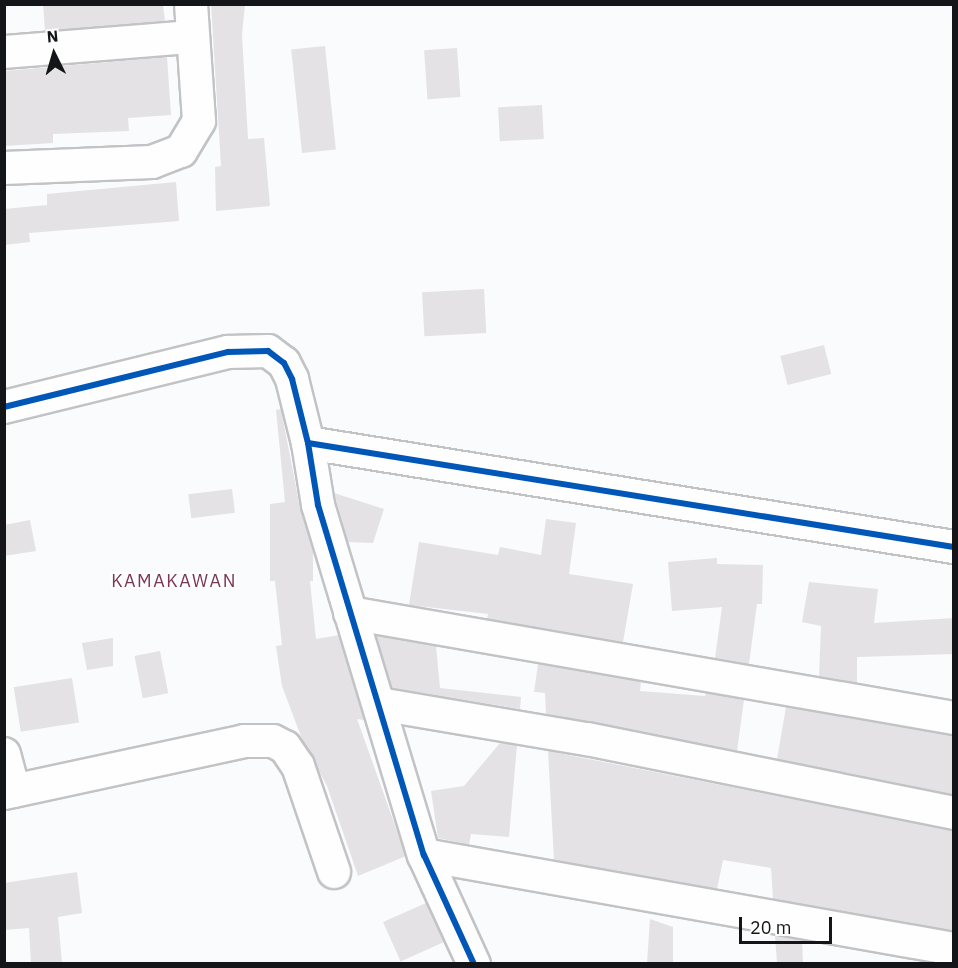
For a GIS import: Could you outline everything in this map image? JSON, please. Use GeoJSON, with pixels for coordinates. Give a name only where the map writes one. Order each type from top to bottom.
{"type":"FeatureCollection","features":[{"type":"Feature","properties":{"kind":"street"},"geometry":{"type":"LineString","coordinates":[[4,168],[152,162],[181,151],[199,121],[191,37],[191,4]]}},
{"type":"Feature","properties":{"kind":"street"},"geometry":{"type":"LineString","coordinates":[[4,52],[191,37]]}},
{"type":"Feature","properties":{"kind":"street"},"geometry":{"type":"LineString","coordinates":[[4,407],[228,352],[268,351],[284,363],[292,379],[308,443],[318,505],[424,855],[474,963]]}},
{"type":"Feature","properties":{"kind":"street"},"geometry":{"type":"LineString","coordinates":[[308,443],[954,547]]}},
{"type":"Feature","properties":{"kind":"street"},"geometry":{"type":"LineString","coordinates":[[350,613],[954,718]]}},
{"type":"Feature","properties":{"kind":"street"},"geometry":{"type":"LineString","coordinates":[[379,704],[587,740],[954,813]]}},
{"type":"Feature","properties":{"kind":"street"},"geometry":{"type":"LineString","coordinates":[[4,754],[9,792],[244,741],[273,741],[285,747],[298,766],[334,872]]}},
{"type":"Feature","properties":{"kind":"street"},"geometry":{"type":"LineString","coordinates":[[424,855],[954,949]]}},
{"type":"Feature","properties":{"kind":"building"},"geometry":{"type":"Polygon","coordinates":[[[43,4],[163,4],[165,21],[45,31],[43,4]]]}},
{"type":"Feature","properties":{"kind":"building"},"geometry":{"type":"Polygon","coordinates":[[[211,4],[245,4],[242,35],[248,139],[264,138],[270,206],[216,211],[215,167],[221,166],[211,4]]]}},
{"type":"Feature","properties":{"kind":"building"},"geometry":{"type":"Polygon","coordinates":[[[325,46],[336,149],[302,153],[291,50],[325,46]]]}},
{"type":"Feature","properties":{"kind":"building"},"geometry":{"type":"Polygon","coordinates":[[[457,48],[460,97],[427,99],[424,50],[457,48]]]}},
{"type":"Feature","properties":{"kind":"building"},"geometry":{"type":"Polygon","coordinates":[[[167,57],[171,115],[128,118],[129,131],[53,134],[53,143],[4,146],[4,71],[167,57]]]}},
{"type":"Feature","properties":{"kind":"building"},"geometry":{"type":"Polygon","coordinates":[[[542,105],[544,139],[500,141],[498,107],[542,105]]]}},
{"type":"Feature","properties":{"kind":"building"},"geometry":{"type":"Polygon","coordinates":[[[176,182],[179,221],[29,233],[30,242],[4,245],[4,209],[47,205],[47,194],[176,182]]]}},
{"type":"Feature","properties":{"kind":"building"},"geometry":{"type":"Polygon","coordinates":[[[484,289],[486,333],[424,336],[422,292],[484,289]]]}},
{"type":"Feature","properties":{"kind":"building"},"geometry":{"type":"Polygon","coordinates":[[[824,345],[831,374],[788,385],[780,356],[824,345]]]}},
{"type":"Feature","properties":{"kind":"building"},"geometry":{"type":"Polygon","coordinates":[[[281,409],[300,508],[313,551],[313,581],[310,581],[316,639],[339,635],[364,720],[357,719],[406,856],[358,876],[327,786],[302,739],[282,686],[276,646],[282,645],[275,581],[270,581],[270,504],[285,502],[276,410],[281,409]]]}},
{"type":"Feature","properties":{"kind":"building"},"geometry":{"type":"Polygon","coordinates":[[[232,489],[235,513],[191,518],[188,494],[232,489]]]}},
{"type":"Feature","properties":{"kind":"building"},"geometry":{"type":"Polygon","coordinates":[[[334,493],[384,509],[373,543],[348,542],[334,493]]]}},
{"type":"Feature","properties":{"kind":"building"},"geometry":{"type":"Polygon","coordinates":[[[546,519],[576,523],[569,574],[633,584],[623,642],[487,619],[488,614],[409,605],[419,542],[498,555],[500,547],[541,555],[546,519]]]}},
{"type":"Feature","properties":{"kind":"building"},"geometry":{"type":"Polygon","coordinates":[[[30,520],[36,551],[4,556],[4,525],[30,520]]]}},
{"type":"Feature","properties":{"kind":"building"},"geometry":{"type":"Polygon","coordinates":[[[717,558],[717,564],[763,565],[762,604],[757,604],[749,664],[715,658],[722,607],[672,611],[668,562],[717,558]]]}},
{"type":"Feature","properties":{"kind":"building"},"geometry":{"type":"Polygon","coordinates":[[[809,582],[878,589],[874,623],[954,618],[954,654],[857,657],[857,683],[819,676],[821,626],[802,622],[809,582]]]}},
{"type":"Feature","properties":{"kind":"building"},"geometry":{"type":"Polygon","coordinates":[[[376,636],[436,646],[440,688],[521,697],[520,709],[392,688],[376,636]]]}},
{"type":"Feature","properties":{"kind":"building"},"geometry":{"type":"Polygon","coordinates":[[[113,638],[113,666],[87,670],[82,643],[113,638]]]}},
{"type":"Feature","properties":{"kind":"building"},"geometry":{"type":"Polygon","coordinates":[[[160,651],[168,693],[143,698],[134,656],[160,651]]]}},
{"type":"Feature","properties":{"kind":"building"},"geometry":{"type":"Polygon","coordinates":[[[538,664],[641,682],[640,691],[705,696],[706,693],[744,700],[737,751],[546,714],[545,693],[534,692],[538,664]]]}},
{"type":"Feature","properties":{"kind":"building"},"geometry":{"type":"Polygon","coordinates":[[[72,678],[79,722],[21,732],[14,687],[72,678]]]}},
{"type":"Feature","properties":{"kind":"building"},"geometry":{"type":"Polygon","coordinates":[[[786,707],[954,736],[954,795],[777,759],[786,707]]]}},
{"type":"Feature","properties":{"kind":"building"},"geometry":{"type":"Polygon","coordinates":[[[500,743],[517,745],[509,837],[471,834],[469,845],[438,838],[431,791],[464,786],[500,743]]]}},
{"type":"Feature","properties":{"kind":"building"},"geometry":{"type":"Polygon","coordinates":[[[548,751],[954,831],[954,931],[773,899],[771,868],[723,860],[717,889],[554,860],[548,751]]]}},
{"type":"Feature","properties":{"kind":"building"},"geometry":{"type":"Polygon","coordinates":[[[77,872],[82,913],[58,917],[62,963],[31,963],[29,928],[4,930],[4,883],[77,872]]]}},
{"type":"Feature","properties":{"kind":"building"},"geometry":{"type":"Polygon","coordinates":[[[426,903],[443,942],[401,961],[383,922],[426,903]]]}},
{"type":"Feature","properties":{"kind":"building"},"geometry":{"type":"Polygon","coordinates":[[[650,919],[673,927],[673,963],[647,963],[650,919]]]}},
{"type":"Feature","properties":{"kind":"building"},"geometry":{"type":"Polygon","coordinates":[[[775,936],[802,940],[803,963],[777,963],[775,936]]]}},
{"type":"Feature","properties":{"kind":"cycle path"},"geometry":{"type":"LineString","coordinates":[[4,407],[228,352],[268,351],[284,363],[292,379],[308,443],[318,505],[424,855],[474,964]]}},
{"type":"Feature","properties":{"kind":"cycle path"},"geometry":{"type":"LineString","coordinates":[[308,443],[954,547]]}},
{"type":"Feature","properties":{"kind":"district","name":"KAMAKAWAN"},"geometry":{"type":"Point","coordinates":[174,581]}}]}
